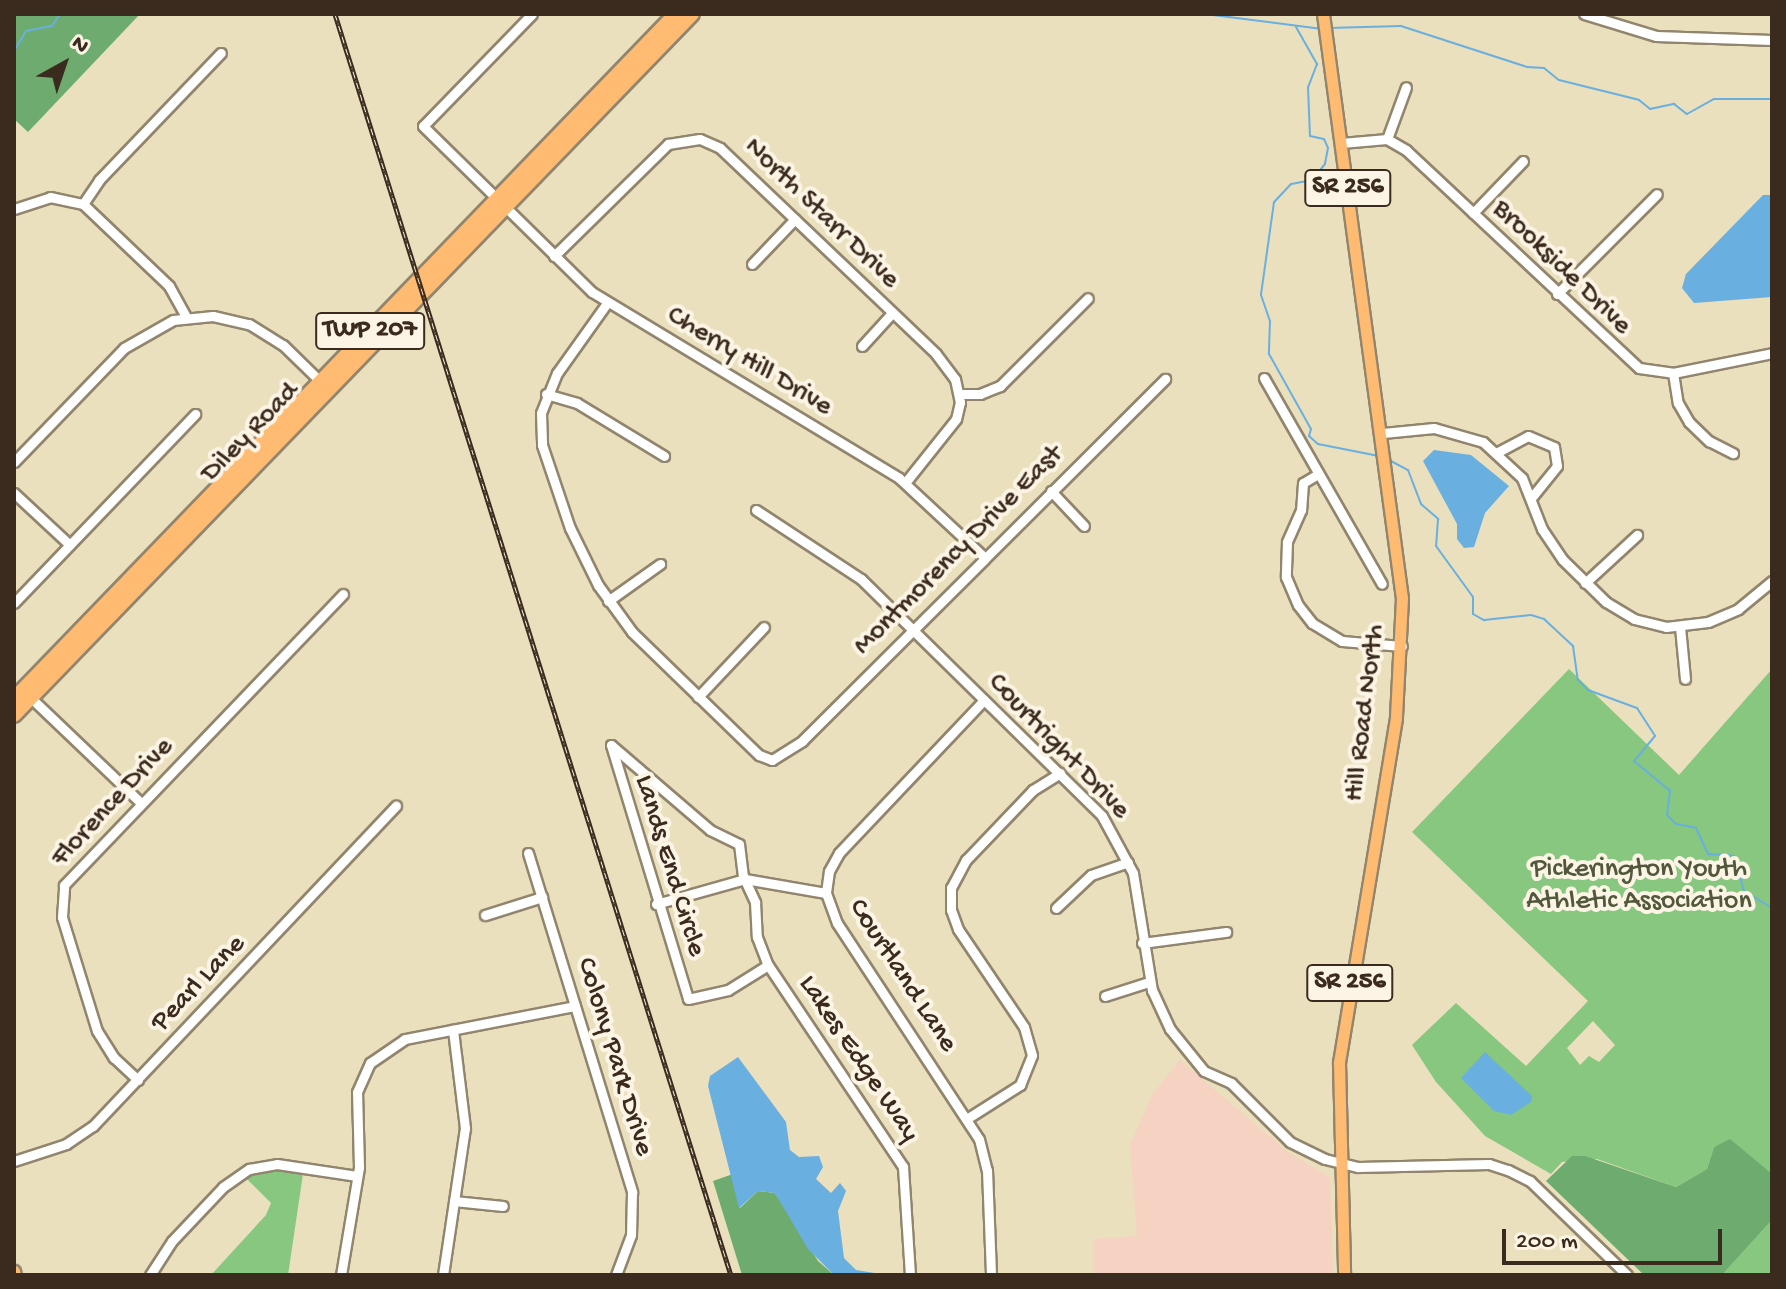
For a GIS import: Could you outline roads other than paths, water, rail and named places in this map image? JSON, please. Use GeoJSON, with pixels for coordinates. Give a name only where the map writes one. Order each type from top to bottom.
{"type":"FeatureCollection","features":[{"type":"Feature","properties":{"kind":"highway","name":"Diley Road"},"geometry":{"type":"LineString","coordinates":[[14,715],[22,696],[501,204],[676,14]]}},
{"type":"Feature","properties":{"kind":"highway","name":"Diley Road"},"geometry":{"type":"LineString","coordinates":[[501,204],[692,14]]}},
{"type":"Feature","properties":{"kind":"main road","name":"Hill Road North"},"geometry":{"type":"LineString","coordinates":[[1323,14],[1400,565],[1402,646],[1394,731],[1341,1041],[1339,1163],[1344,1275]]}},
{"type":"Feature","properties":{"kind":"street","name":"Cherry Hill Drive"},"geometry":{"type":"LineString","coordinates":[[532,14],[423,126],[554,256],[607,303],[905,483],[984,557]]}},
{"type":"Feature","properties":{"kind":"street"},"geometry":{"type":"LineString","coordinates":[[1584,14],[1656,36],[1772,40]]}},
{"type":"Feature","properties":{"kind":"street"},"geometry":{"type":"LineString","coordinates":[[83,204],[99,180],[221,53]]}},
{"type":"Feature","properties":{"kind":"street"},"geometry":{"type":"LineString","coordinates":[[1341,143],[1387,139],[1406,87]]}},
{"type":"Feature","properties":{"kind":"street","name":"North Starr Drive"},"geometry":{"type":"LineString","coordinates":[[554,256],[659,150],[685,139],[720,148],[943,362],[959,394]]}},
{"type":"Feature","properties":{"kind":"street","name":"Brookside Drive"},"geometry":{"type":"LineString","coordinates":[[1387,139],[1414,156],[1630,363],[1649,372],[1673,373],[1772,353]]}},
{"type":"Feature","properties":{"kind":"street"},"geometry":{"type":"LineString","coordinates":[[1473,213],[1523,161]]}},
{"type":"Feature","properties":{"kind":"street"},"geometry":{"type":"LineString","coordinates":[[1557,294],[1657,194]]}},
{"type":"Feature","properties":{"kind":"street"},"geometry":{"type":"LineString","coordinates":[[14,209],[50,197],[83,204],[169,286],[186,317]]}},
{"type":"Feature","properties":{"kind":"street"},"geometry":{"type":"LineString","coordinates":[[752,264],[795,219]]}},
{"type":"Feature","properties":{"kind":"street"},"geometry":{"type":"LineString","coordinates":[[905,483],[949,431],[959,394],[980,394],[1000,386],[1088,298]]}},
{"type":"Feature","properties":{"kind":"street"},"geometry":{"type":"LineString","coordinates":[[607,303],[546,394],[541,413],[542,445],[578,547],[608,601],[632,632],[698,697],[764,627]]}},
{"type":"Feature","properties":{"kind":"street"},"geometry":{"type":"LineString","coordinates":[[862,346],[892,313]]}},
{"type":"Feature","properties":{"kind":"street"},"geometry":{"type":"LineString","coordinates":[[14,462],[124,348],[146,331],[186,317],[226,317],[272,336],[326,386]]}},
{"type":"Feature","properties":{"kind":"street"},"geometry":{"type":"LineString","coordinates":[[1673,373],[1678,403],[1689,422],[1704,438],[1733,453]]}},
{"type":"Feature","properties":{"kind":"street"},"geometry":{"type":"LineString","coordinates":[[1264,378],[1382,584]]}},
{"type":"Feature","properties":{"kind":"street","name":"Montmorency Drive East"},"geometry":{"type":"LineString","coordinates":[[698,697],[759,755],[772,760],[785,754],[1165,379]]}},
{"type":"Feature","properties":{"kind":"street"},"geometry":{"type":"LineString","coordinates":[[546,394],[577,403],[664,456]]}},
{"type":"Feature","properties":{"kind":"street"},"geometry":{"type":"LineString","coordinates":[[14,603],[195,414]]}},
{"type":"Feature","properties":{"kind":"street"},"geometry":{"type":"LineString","coordinates":[[1383,433],[1446,430],[1474,438],[1496,453],[1522,478],[1547,539],[1585,583],[1634,619],[1680,627],[1729,615],[1772,581]]}},
{"type":"Feature","properties":{"kind":"street"},"geometry":{"type":"LineString","coordinates":[[1496,453],[1528,436],[1554,447],[1557,466],[1532,497]]}},
{"type":"Feature","properties":{"kind":"street"},"geometry":{"type":"LineString","coordinates":[[1318,474],[1303,483],[1301,510],[1287,542],[1286,577],[1298,605],[1312,623],[1342,641],[1402,646]]}},
{"type":"Feature","properties":{"kind":"street"},"geometry":{"type":"LineString","coordinates":[[1051,491],[1084,526]]}},
{"type":"Feature","properties":{"kind":"street"},"geometry":{"type":"LineString","coordinates":[[14,493],[70,545]]}},
{"type":"Feature","properties":{"kind":"street","name":"Courtright Drive"},"geometry":{"type":"LineString","coordinates":[[756,510],[840,561],[1060,773],[1109,825],[1128,862],[1149,982],[1170,1029],[1204,1071],[1231,1083],[1290,1142],[1339,1163],[1489,1164],[1508,1170],[1530,1181],[1627,1275]]}},
{"type":"Feature","properties":{"kind":"street"},"geometry":{"type":"LineString","coordinates":[[1585,583],[1637,535]]}},
{"type":"Feature","properties":{"kind":"street"},"geometry":{"type":"LineString","coordinates":[[608,601],[660,564]]}},
{"type":"Feature","properties":{"kind":"street","name":"Florence Drive"},"geometry":{"type":"LineString","coordinates":[[138,1080],[114,1058],[97,1031],[61,906],[70,876],[343,594]]}},
{"type":"Feature","properties":{"kind":"street"},"geometry":{"type":"LineString","coordinates":[[1680,627],[1685,679]]}},
{"type":"Feature","properties":{"kind":"street"},"geometry":{"type":"LineString","coordinates":[[22,696],[140,802]]}},
{"type":"Feature","properties":{"kind":"street","name":"Courtland Lane"},"geometry":{"type":"LineString","coordinates":[[984,700],[839,853],[829,871],[826,893],[837,923],[968,1118],[985,1159],[991,1275]]}},
{"type":"Feature","properties":{"kind":"street","name":"Lakes Edge Way"},"geometry":{"type":"LineString","coordinates":[[611,745],[710,830],[739,844],[745,879],[753,895],[755,926],[768,965],[903,1167],[910,1275]]}},
{"type":"Feature","properties":{"kind":"street","name":"Lands End Circle"},"geometry":{"type":"LineString","coordinates":[[611,745],[656,904],[688,999]]}},
{"type":"Feature","properties":{"kind":"street"},"geometry":{"type":"LineString","coordinates":[[968,1118],[1020,1085],[1032,1055],[1018,1018],[958,929],[951,910],[951,888],[966,860],[1033,790],[1060,773]]}},
{"type":"Feature","properties":{"kind":"street","name":"Pearl Lane"},"geometry":{"type":"LineString","coordinates":[[14,1161],[76,1139],[138,1080],[396,806]]}},
{"type":"Feature","properties":{"kind":"street","name":"Colony Park Drive"},"geometry":{"type":"LineString","coordinates":[[528,853],[632,1192],[631,1235],[616,1275]]}},
{"type":"Feature","properties":{"kind":"street"},"geometry":{"type":"LineString","coordinates":[[1056,908],[1091,875],[1128,862]]}},
{"type":"Feature","properties":{"kind":"street"},"geometry":{"type":"LineString","coordinates":[[656,904],[745,879],[826,893]]}},
{"type":"Feature","properties":{"kind":"street"},"geometry":{"type":"LineString","coordinates":[[485,915],[542,897]]}},
{"type":"Feature","properties":{"kind":"street"},"geometry":{"type":"LineString","coordinates":[[1142,943],[1226,932]]}},
{"type":"Feature","properties":{"kind":"street","name":"Lakes Edge Way"},"geometry":{"type":"LineString","coordinates":[[688,999],[728,990],[768,965]]}},
{"type":"Feature","properties":{"kind":"street"},"geometry":{"type":"LineString","coordinates":[[1105,996],[1149,982]]}},
{"type":"Feature","properties":{"kind":"street"},"geometry":{"type":"LineString","coordinates":[[341,1275],[357,1176],[357,1100],[364,1072],[395,1042],[575,1006]]}},
{"type":"Feature","properties":{"kind":"street"},"geometry":{"type":"LineString","coordinates":[[443,1275],[465,1111],[453,1030]]}},
{"type":"Feature","properties":{"kind":"street"},"geometry":{"type":"LineString","coordinates":[[150,1275],[172,1241],[223,1187],[249,1169],[277,1164],[357,1176]]}},
{"type":"Feature","properties":{"kind":"street"},"geometry":{"type":"LineString","coordinates":[[454,1201],[503,1206]]}},
{"type":"Feature","properties":{"kind":"water"},"geometry":{"type":"Polygon","coordinates":[[[1763,195],[1772,195],[1772,297],[1694,303],[1682,288],[1686,274],[1763,195]]]}},
{"type":"Feature","properties":{"kind":"water"},"geometry":{"type":"Polygon","coordinates":[[[1434,450],[1471,455],[1509,486],[1485,513],[1474,547],[1464,548],[1457,539],[1457,524],[1423,461],[1434,450]]]}},
{"type":"Feature","properties":{"kind":"water"},"geometry":{"type":"Polygon","coordinates":[[[1485,1052],[1532,1096],[1531,1102],[1511,1115],[1494,1111],[1461,1078],[1485,1052]]]}},
{"type":"Feature","properties":{"kind":"water"},"geometry":{"type":"Polygon","coordinates":[[[738,1057],[786,1122],[790,1150],[799,1157],[819,1156],[823,1167],[816,1179],[831,1193],[840,1183],[846,1191],[838,1211],[844,1258],[856,1270],[887,1275],[834,1275],[808,1249],[775,1193],[758,1191],[739,1208],[708,1086],[710,1076],[738,1057]]]}},
{"type":"Feature","properties":{"kind":"waterway"},"geometry":{"type":"LineString","coordinates":[[14,51],[26,31],[52,26],[60,14]]}},
{"type":"Feature","properties":{"kind":"waterway"},"geometry":{"type":"LineString","coordinates":[[911,14],[924,14]]}},
{"type":"Feature","properties":{"kind":"waterway"},"geometry":{"type":"LineString","coordinates":[[1205,14],[1322,29]]}},
{"type":"Feature","properties":{"kind":"waterway"},"geometry":{"type":"LineString","coordinates":[[1328,28],[1401,26],[1527,67],[1544,68],[1559,80],[1639,100],[1650,109],[1674,104],[1687,114],[1714,99],[1772,99]]}},
{"type":"Feature","properties":{"kind":"waterway"},"geometry":{"type":"LineString","coordinates":[[1296,27],[1317,64],[1308,87],[1310,136],[1324,139],[1328,148],[1325,164],[1312,180],[1291,184],[1274,202],[1261,295],[1270,321],[1269,354],[1311,429],[1309,436],[1318,444],[1379,456]]}},
{"type":"Feature","properties":{"kind":"waterway"},"geometry":{"type":"LineString","coordinates":[[1389,460],[1408,470],[1421,504],[1438,519],[1436,546],[1473,597],[1473,614],[1484,620],[1531,615],[1544,619],[1573,646],[1578,680],[1588,690],[1637,708],[1655,736],[1634,761],[1670,791],[1667,815],[1676,824],[1696,828],[1708,854],[1734,856],[1744,891],[1772,908]]}},
{"type":"Feature","properties":{"kind":"railway"},"geometry":{"type":"LineString","coordinates":[[335,14],[731,1275]]}},
{"type":"Feature","properties":{"kind":"park label","name":"Pickerington Youth Athletic Association"},"geometry":{"type":"Point","coordinates":[1639,886]}}]}
